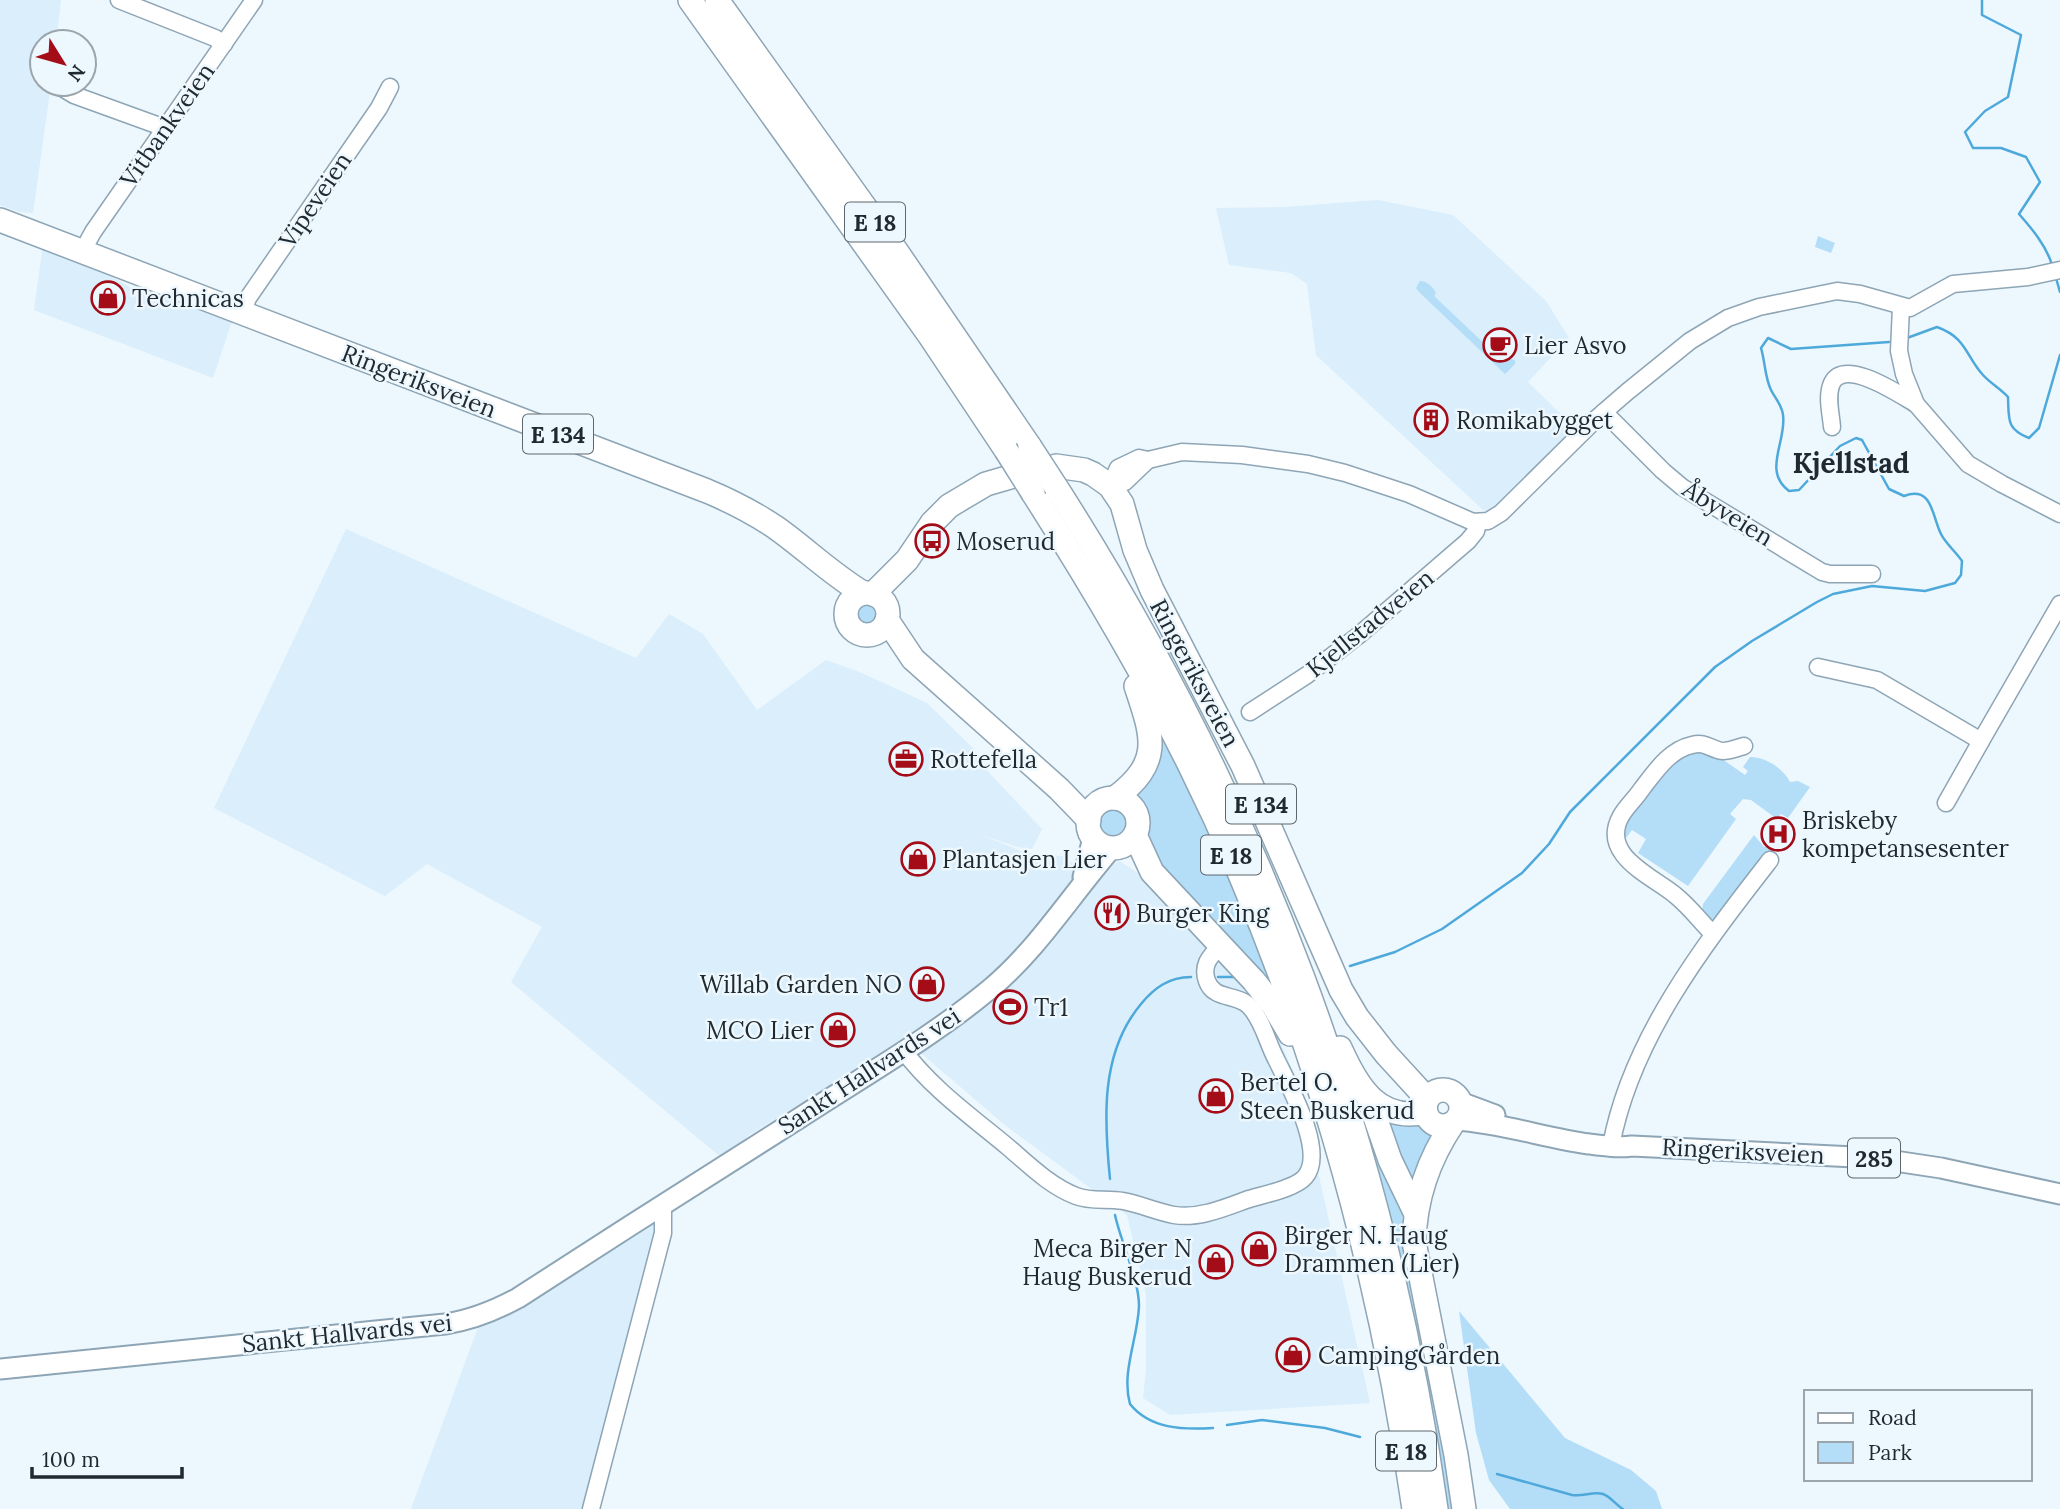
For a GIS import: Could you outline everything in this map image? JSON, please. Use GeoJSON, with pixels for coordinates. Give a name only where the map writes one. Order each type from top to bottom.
{"type":"FeatureCollection","features":[{"type":"Feature","properties":{"kind":"highway","name":"E 18"},"geometry":{"type":"LineString","coordinates":[[690,0],[930,336],[1006,450],[1105,609],[1176,738],[1222,834],[1273,957],[1328,1115],[1374,1287],[1397,1394],[1414,1509]]}},
{"type":"Feature","properties":{"kind":"highway","name":"E 18"},"geometry":{"type":"LineString","coordinates":[[717,0],[1030,447],[1056,477],[1205,747],[1296,957],[1332,1059],[1383,1232],[1414,1371],[1436,1509]]}},
{"type":"Feature","properties":{"kind":"highway","name":"Ringeriksveien"},"geometry":{"type":"LineString","coordinates":[[0,220],[707,491],[770,524],[871,609]]}},
{"type":"Feature","properties":{"kind":"highway"},"geometry":{"type":"LineString","coordinates":[[1109,827],[1059,789],[913,659],[871,609],[900,584],[907,560],[932,523],[963,496],[1001,478],[1056,477],[1084,470],[1116,480]]}},
{"type":"Feature","properties":{"kind":"highway","name":"Ringeriksveien"},"geometry":{"type":"LineString","coordinates":[[1116,480],[1135,550],[1152,590],[1260,802],[1334,976],[1353,1010],[1379,1043],[1391,1050],[1430,1102]]}},
{"type":"Feature","properties":{"kind":"highway","name":"E 18"},"geometry":{"type":"LineString","coordinates":[[1105,609],[1109,631],[1129,668],[1143,706],[1150,745],[1144,772],[1132,786],[1109,827],[1221,944],[1280,1015],[1294,1043],[1312,1094],[1328,1115]]}},
{"type":"Feature","properties":{"kind":"highway","name":"E 18"},"geometry":{"type":"LineString","coordinates":[[1296,957],[1317,985],[1346,1061],[1367,1094],[1390,1160],[1416,1214]]}},
{"type":"Feature","properties":{"kind":"highway","name":"E 134"},"geometry":{"type":"LineString","coordinates":[[1450,1091],[1457,1115],[1439,1126],[1430,1121],[1430,1102],[1450,1091]]}},
{"type":"Feature","properties":{"kind":"highway","name":"E 18"},"geometry":{"type":"LineString","coordinates":[[1367,1094],[1393,1113],[1409,1115],[1430,1102]]}},
{"type":"Feature","properties":{"kind":"highway","name":"E 18"},"geometry":{"type":"LineString","coordinates":[[1457,1115],[1426,1174],[1416,1214],[1414,1242],[1464,1509]]}},
{"type":"Feature","properties":{"kind":"main road","name":"Sankt Hallvards vei"},"geometry":{"type":"LineString","coordinates":[[0,1369],[462,1321],[486,1314],[519,1298],[958,1013],[1010,971],[1049,927],[1082,882],[1109,827]]}},
{"type":"Feature","properties":{"kind":"main road","name":"Ringeriksveien"},"geometry":{"type":"LineString","coordinates":[[1457,1115],[1476,1110],[1632,1146],[1898,1161],[2060,1194]]}},
{"type":"Feature","properties":{"kind":"street"},"geometry":{"type":"LineString","coordinates":[[120,0],[224,44]]}},
{"type":"Feature","properties":{"kind":"street","name":"Vitbankveien"},"geometry":{"type":"LineString","coordinates":[[82,251],[254,0]]}},
{"type":"Feature","properties":{"kind":"street","name":"Vipeveien"},"geometry":{"type":"LineString","coordinates":[[242,313],[248,299],[390,88]]}},
{"type":"Feature","properties":{"kind":"street"},"geometry":{"type":"LineString","coordinates":[[83,98],[165,128]]}},
{"type":"Feature","properties":{"kind":"street"},"geometry":{"type":"LineString","coordinates":[[2056,272],[1954,284],[1939,290],[1914,307],[1901,307],[1899,351],[1904,374],[1916,404],[1968,464],[2060,514]]}},
{"type":"Feature","properties":{"kind":"street","name":"Kjellstadveien"},"geometry":{"type":"LineString","coordinates":[[1250,712],[1307,675],[1394,606],[1468,541],[1476,531],[1478,522],[1488,521],[1501,513],[1604,412],[1690,341],[1740,313],[1837,291],[1860,294],[1901,307]]}},
{"type":"Feature","properties":{"kind":"street"},"geometry":{"type":"LineString","coordinates":[[1832,427],[1831,385],[1836,378],[1843,375],[1870,378],[1916,404]]}},
{"type":"Feature","properties":{"kind":"street","name":"Åbyveien"},"geometry":{"type":"LineString","coordinates":[[1604,412],[1663,471],[1682,486],[1822,572],[1830,575],[1872,574]]}},
{"type":"Feature","properties":{"kind":"street"},"geometry":{"type":"LineString","coordinates":[[1116,480],[1148,460],[1182,452],[1242,454],[1308,464],[1379,483],[1467,520],[1478,522]]}},
{"type":"Feature","properties":{"kind":"street"},"geometry":{"type":"LineString","coordinates":[[1946,803],[2060,604]]}},
{"type":"Feature","properties":{"kind":"street"},"geometry":{"type":"LineString","coordinates":[[1818,667],[1877,680],[1981,741]]}},
{"type":"Feature","properties":{"kind":"street"},"geometry":{"type":"LineString","coordinates":[[1713,934],[1677,896],[1627,861],[1617,842],[1616,829],[1621,816],[1664,761],[1679,750],[1702,743],[1719,751],[1744,746]]}},
{"type":"Feature","properties":{"kind":"street"},"geometry":{"type":"LineString","coordinates":[[1612,1143],[1629,1085],[1679,984],[1713,934],[1770,860]]}},
{"type":"Feature","properties":{"kind":"street"},"geometry":{"type":"LineString","coordinates":[[903,1050],[928,1080],[1040,1174],[1079,1198],[1123,1201],[1186,1216],[1211,1211],[1292,1185],[1304,1178],[1310,1170],[1308,1135],[1292,1089],[1275,1059],[1262,1025],[1247,1004],[1215,992],[1208,985],[1205,975],[1207,960],[1221,944]]}},
{"type":"Feature","properties":{"kind":"street"},"geometry":{"type":"LineString","coordinates":[[591,1509],[663,1233],[663,1205]]}},
{"type":"Feature","properties":{"kind":"shaded area"},"geometry":{"type":"Polygon","coordinates":[[[0,0],[61,0],[58,28],[28,28],[28,98],[49,98],[33,213],[19,212],[0,205],[0,0]]]}},
{"type":"Feature","properties":{"kind":"shaded area"},"geometry":{"type":"Polygon","coordinates":[[[1378,200],[1453,215],[1546,301],[1569,338],[1528,382],[1578,431],[1518,496],[1489,513],[1316,355],[1307,284],[1291,273],[1229,265],[1216,208],[1284,207],[1378,200]]]}},
{"type":"Feature","properties":{"kind":"shaded area"},"geometry":{"type":"Polygon","coordinates":[[[44,237],[133,289],[186,300],[233,318],[213,378],[34,310],[44,237]]]}},
{"type":"Feature","properties":{"kind":"shaded area"},"geometry":{"type":"Polygon","coordinates":[[[346,529],[636,658],[669,614],[703,634],[757,710],[826,660],[862,673],[927,703],[983,758],[981,764],[1042,829],[1032,849],[981,835],[1021,851],[1062,856],[1093,877],[1119,861],[1150,881],[1264,1004],[1298,1083],[1370,1403],[1170,1415],[1143,1398],[1146,1370],[1146,1295],[1127,1215],[1006,1126],[922,1054],[909,1036],[749,1135],[723,1159],[511,982],[542,927],[427,864],[385,896],[214,808],[346,529]]]}},
{"type":"Feature","properties":{"kind":"shaded area"},"geometry":{"type":"Polygon","coordinates":[[[663,1201],[594,1509],[411,1509],[480,1322],[663,1201]]]}},
{"type":"Feature","properties":{"kind":"green space"},"geometry":{"type":"Polygon","coordinates":[[[1818,236],[1835,243],[1831,253],[1815,247],[1818,236]]]}},
{"type":"Feature","properties":{"kind":"green space"},"geometry":{"type":"Polygon","coordinates":[[[1420,281],[1431,287],[1436,293],[1434,296],[1490,349],[1487,352],[1515,360],[1515,364],[1505,374],[1418,291],[1416,288],[1420,281]]]}},
{"type":"Feature","properties":{"kind":"green space"},"geometry":{"type":"Polygon","coordinates":[[[866,602],[874,605],[877,613],[874,621],[866,624],[858,621],[855,613],[858,605],[866,602]]]}},
{"type":"Feature","properties":{"kind":"green space"},"geometry":{"type":"Polygon","coordinates":[[[1162,735],[1229,879],[1275,992],[1167,875],[1145,841],[1144,816],[1140,804],[1134,798],[1155,737],[1162,735]]]}},
{"type":"Feature","properties":{"kind":"green space"},"geometry":{"type":"Polygon","coordinates":[[[1699,750],[1712,752],[1745,775],[1748,771],[1743,767],[1750,757],[1762,759],[1778,768],[1790,782],[1798,781],[1810,787],[1788,818],[1781,814],[1777,819],[1751,800],[1743,799],[1730,814],[1736,819],[1688,886],[1638,853],[1646,839],[1632,830],[1623,842],[1623,825],[1671,766],[1686,754],[1699,750]]]}},
{"type":"Feature","properties":{"kind":"green space"},"geometry":{"type":"Polygon","coordinates":[[[1113,808],[1124,812],[1128,823],[1124,834],[1113,838],[1102,834],[1098,823],[1102,812],[1113,808]]]}},
{"type":"Feature","properties":{"kind":"green space"},"geometry":{"type":"Polygon","coordinates":[[[1754,835],[1764,847],[1770,847],[1772,844],[1775,846],[1722,918],[1707,918],[1702,911],[1703,904],[1754,835]]]}},
{"type":"Feature","properties":{"kind":"green space"},"geometry":{"type":"Polygon","coordinates":[[[1359,1104],[1403,1195],[1458,1509],[1447,1509],[1437,1438],[1414,1320],[1389,1211],[1359,1104]]]}},
{"type":"Feature","properties":{"kind":"green space"},"geometry":{"type":"Polygon","coordinates":[[[1380,1113],[1421,1123],[1437,1132],[1414,1195],[1380,1113]]]}},
{"type":"Feature","properties":{"kind":"green space"},"geometry":{"type":"Polygon","coordinates":[[[1459,1311],[1565,1438],[1631,1470],[1656,1491],[1662,1509],[1510,1509],[1489,1480],[1476,1433],[1459,1311]]]}},
{"type":"Feature","properties":{"kind":"waterway"},"geometry":{"type":"LineString","coordinates":[[1982,0],[1982,15],[2021,35],[2008,97],[1985,111],[1965,132],[1973,148],[2001,148],[2026,157],[2040,182],[2019,214],[2034,231],[2052,265]]}},
{"type":"Feature","properties":{"kind":"waterway"},"geometry":{"type":"LineString","coordinates":[[2056,278],[2060,292]]}},
{"type":"Feature","properties":{"kind":"waterway"},"geometry":{"type":"LineString","coordinates":[[1907,338],[1937,327],[1954,336],[1983,375],[2008,397],[2010,422],[2016,431],[2029,438],[2039,428],[2060,355]]}},
{"type":"Feature","properties":{"kind":"waterway"},"geometry":{"type":"LineString","coordinates":[[1350,966],[1395,952],[1442,929],[1522,873],[1549,844],[1570,812],[1715,667],[1752,641],[1833,594],[1872,586],[1925,591],[1955,583],[1961,575],[1962,561],[1941,534],[1930,505],[1921,495],[1904,496],[1889,489],[1862,440],[1856,438],[1840,446],[1799,490],[1789,491],[1777,474],[1783,415],[1769,385],[1761,348],[1768,338],[1791,349],[1889,342]]}},
{"type":"Feature","properties":{"kind":"waterway"},"geometry":{"type":"LineString","coordinates":[[1110,1179],[1106,1110],[1108,1087],[1118,1044],[1128,1023],[1151,993],[1169,981],[1191,977]]}},
{"type":"Feature","properties":{"kind":"waterway"},"geometry":{"type":"LineString","coordinates":[[1218,977],[1238,977]]}},
{"type":"Feature","properties":{"kind":"waterway"},"geometry":{"type":"LineString","coordinates":[[1115,1215],[1133,1273],[1139,1306],[1127,1380],[1130,1404],[1147,1419],[1157,1423],[1190,1429],[1213,1428]]}},
{"type":"Feature","properties":{"kind":"waterway"},"geometry":{"type":"LineString","coordinates":[[1227,1425],[1262,1420],[1325,1428],[1360,1437]]}},
{"type":"Feature","properties":{"kind":"waterway"},"geometry":{"type":"LineString","coordinates":[[1497,1474],[1572,1495],[1603,1494],[1623,1509]]}},
{"type":"Feature","properties":{"kind":"place","name":"Technicas"},"geometry":{"type":"Point","coordinates":[108,298]}},
{"type":"Feature","properties":{"kind":"place","name":"Lier Asvo"},"geometry":{"type":"Point","coordinates":[1500,345]}},
{"type":"Feature","properties":{"kind":"place","name":"Romikabygget"},"geometry":{"type":"Point","coordinates":[1431,420]}},
{"type":"Feature","properties":{"kind":"place","name":"Moserud"},"geometry":{"type":"Point","coordinates":[932,541]}},
{"type":"Feature","properties":{"kind":"place","name":"Rottefella"},"geometry":{"type":"Point","coordinates":[906,759]}},
{"type":"Feature","properties":{"kind":"place","name":"Briskeby kompetansesenter"},"geometry":{"type":"Point","coordinates":[1778,834]}},
{"type":"Feature","properties":{"kind":"place","name":"Plantasjen Lier"},"geometry":{"type":"Point","coordinates":[918,859]}},
{"type":"Feature","properties":{"kind":"place","name":"Burger King"},"geometry":{"type":"Point","coordinates":[1112,913]}},
{"type":"Feature","properties":{"kind":"place","name":"Willab Garden NO"},"geometry":{"type":"Point","coordinates":[927,984]}},
{"type":"Feature","properties":{"kind":"place","name":"Tr1"},"geometry":{"type":"Point","coordinates":[1010,1007]}},
{"type":"Feature","properties":{"kind":"place","name":"MCO Lier"},"geometry":{"type":"Point","coordinates":[838,1030]}},
{"type":"Feature","properties":{"kind":"place","name":"Bertel O. Steen Buskerud"},"geometry":{"type":"Point","coordinates":[1216,1096]}},
{"type":"Feature","properties":{"kind":"place","name":"Birger N. Haug Drammen (Lier)"},"geometry":{"type":"Point","coordinates":[1259,1249]}},
{"type":"Feature","properties":{"kind":"place","name":"Meca Birger N Haug Buskerud"},"geometry":{"type":"Point","coordinates":[1216,1262]}},
{"type":"Feature","properties":{"kind":"place","name":"CampingGården"},"geometry":{"type":"Point","coordinates":[1293,1355]}},
{"type":"Feature","properties":{"kind":"district","name":"Kjellstad"},"geometry":{"type":"Point","coordinates":[1851,463]}}]}
